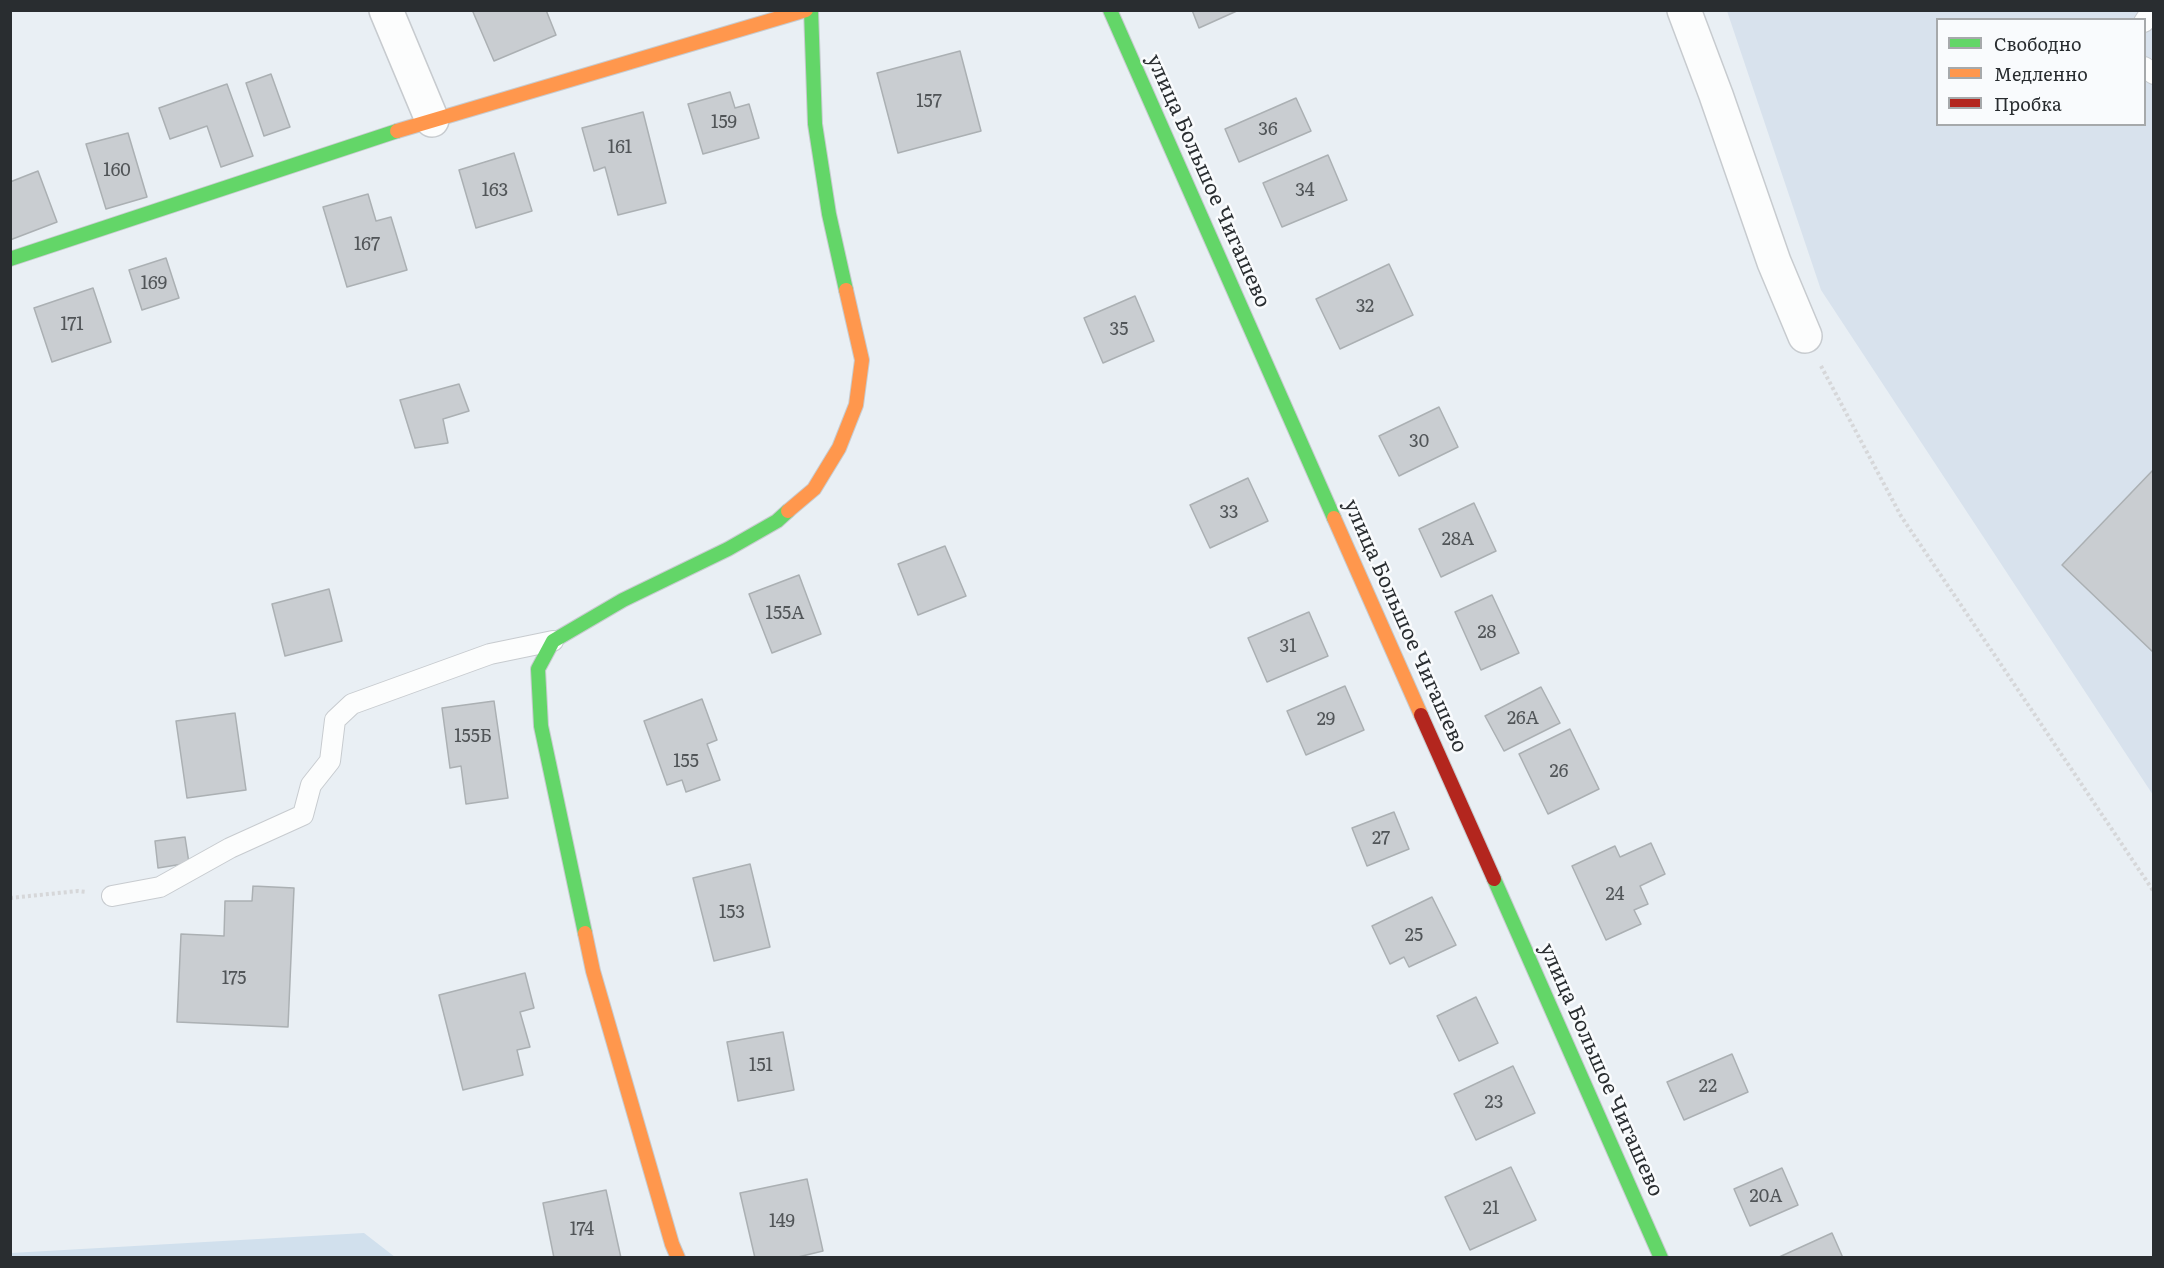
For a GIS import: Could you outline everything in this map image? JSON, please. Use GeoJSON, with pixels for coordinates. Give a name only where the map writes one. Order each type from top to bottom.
{"type":"FeatureCollection","features":[{"type":"Feature","properties":{"kind":"street"},"geometry":{"type":"LineString","coordinates":[[386,10],[432,120]]}},
{"type":"Feature","properties":{"kind":"street"},"geometry":{"type":"LineString","coordinates":[[10,259],[432,120],[806,10]]}},
{"type":"Feature","properties":{"kind":"street"},"geometry":{"type":"LineString","coordinates":[[678,1257],[672,1244],[593,971],[540,726],[538,669],[553,641],[623,600],[728,549],[777,521],[814,489],[839,448],[856,405],[862,360],[829,213],[815,124],[811,10]]}},
{"type":"Feature","properties":{"kind":"street","name":"улица Большое Чигашево"},"geometry":{"type":"LineString","coordinates":[[1110,10],[1661,1257]]}},
{"type":"Feature","properties":{"kind":"street"},"geometry":{"type":"LineString","coordinates":[[1684,10],[1774,262],[1805,336]]}},
{"type":"Feature","properties":{"kind":"lane"},"geometry":{"type":"LineString","coordinates":[[112,896],[160,887],[230,848],[303,815],[310,785],[330,762],[335,720],[352,704],[490,654],[553,641]]}},
{"type":"Feature","properties":{"kind":"path"},"geometry":{"type":"LineString","coordinates":[[1805,336],[1901,516],[2154,892]]}},
{"type":"Feature","properties":{"kind":"path"},"geometry":{"type":"LineString","coordinates":[[10,898],[78,891],[112,896]]}},
{"type":"Feature","properties":{"kind":"shaded area"},"geometry":{"type":"Polygon","coordinates":[[[1727,11],[2153,11],[2153,795],[1821,290],[1727,11]]]}},
{"type":"Feature","properties":{"kind":"shaded area"},"geometry":{"type":"Polygon","coordinates":[[[364,1233],[395,1257],[11,1257],[11,1253],[364,1233]]]}},
{"type":"Feature","properties":{"kind":"building"},"geometry":{"type":"Polygon","coordinates":[[[476,10],[546,10],[556,35],[494,61],[473,12],[476,10]]]}},
{"type":"Feature","properties":{"kind":"building"},"geometry":{"type":"Polygon","coordinates":[[[1192,10],[1239,10],[1199,28],[1192,10]]]}},
{"type":"Feature","properties":{"kind":"building"},"geometry":{"type":"Polygon","coordinates":[[[960,51],[981,131],[898,153],[877,73],[960,51]]]}},
{"type":"Feature","properties":{"kind":"building"},"geometry":{"type":"Polygon","coordinates":[[[271,74],[290,127],[264,136],[246,83],[271,74]]]}},
{"type":"Feature","properties":{"kind":"building"},"geometry":{"type":"Polygon","coordinates":[[[227,84],[253,156],[221,167],[207,126],[170,139],[159,108],[227,84]]]}},
{"type":"Feature","properties":{"kind":"building"},"geometry":{"type":"Polygon","coordinates":[[[730,92],[735,108],[749,104],[759,138],[703,154],[688,104],[730,92]]]}},
{"type":"Feature","properties":{"kind":"building"},"geometry":{"type":"Polygon","coordinates":[[[1296,98],[1311,131],[1239,162],[1225,129],[1296,98]]]}},
{"type":"Feature","properties":{"kind":"building"},"geometry":{"type":"Polygon","coordinates":[[[643,112],[666,203],[618,215],[605,167],[594,171],[582,128],[643,112]]]}},
{"type":"Feature","properties":{"kind":"building"},"geometry":{"type":"Polygon","coordinates":[[[128,133],[147,197],[106,209],[86,144],[128,133]]]}},
{"type":"Feature","properties":{"kind":"building"},"geometry":{"type":"Polygon","coordinates":[[[514,153],[532,211],[476,228],[459,170],[514,153]]]}},
{"type":"Feature","properties":{"kind":"building"},"geometry":{"type":"Polygon","coordinates":[[[1328,155],[1347,200],[1282,227],[1263,183],[1328,155]]]}},
{"type":"Feature","properties":{"kind":"building"},"geometry":{"type":"Polygon","coordinates":[[[38,171],[57,222],[10,240],[10,182],[38,171]]]}},
{"type":"Feature","properties":{"kind":"building"},"geometry":{"type":"Polygon","coordinates":[[[368,194],[376,221],[391,217],[407,270],[347,287],[323,207],[368,194]]]}},
{"type":"Feature","properties":{"kind":"building"},"geometry":{"type":"Polygon","coordinates":[[[166,258],[179,298],[142,310],[129,270],[166,258]]]}},
{"type":"Feature","properties":{"kind":"building"},"geometry":{"type":"Polygon","coordinates":[[[1389,264],[1413,315],[1340,349],[1316,299],[1389,264]]]}},
{"type":"Feature","properties":{"kind":"building"},"geometry":{"type":"Polygon","coordinates":[[[93,288],[111,342],[52,362],[34,308],[93,288]]]}},
{"type":"Feature","properties":{"kind":"building"},"geometry":{"type":"Polygon","coordinates":[[[1135,296],[1154,341],[1103,363],[1084,318],[1135,296]]]}},
{"type":"Feature","properties":{"kind":"building"},"geometry":{"type":"Polygon","coordinates":[[[459,384],[469,411],[443,419],[448,443],[415,448],[400,400],[459,384]]]}},
{"type":"Feature","properties":{"kind":"building"},"geometry":{"type":"Polygon","coordinates":[[[1439,407],[1458,447],[1399,476],[1379,436],[1439,407]]]}},
{"type":"Feature","properties":{"kind":"building"},"geometry":{"type":"Polygon","coordinates":[[[2154,469],[2154,653],[2062,565],[2154,469]]]}},
{"type":"Feature","properties":{"kind":"building"},"geometry":{"type":"Polygon","coordinates":[[[1248,478],[1268,521],[1210,548],[1190,505],[1248,478]]]}},
{"type":"Feature","properties":{"kind":"building"},"geometry":{"type":"Polygon","coordinates":[[[1474,503],[1496,551],[1441,577],[1419,529],[1474,503]]]}},
{"type":"Feature","properties":{"kind":"building"},"geometry":{"type":"Polygon","coordinates":[[[945,546],[966,596],[918,615],[898,564],[945,546]]]}},
{"type":"Feature","properties":{"kind":"building"},"geometry":{"type":"Polygon","coordinates":[[[799,575],[821,634],[772,653],[749,594],[799,575]]]}},
{"type":"Feature","properties":{"kind":"building"},"geometry":{"type":"Polygon","coordinates":[[[329,589],[342,641],[285,656],[272,604],[329,589]]]}},
{"type":"Feature","properties":{"kind":"building"},"geometry":{"type":"Polygon","coordinates":[[[1492,595],[1519,653],[1481,670],[1455,612],[1492,595]]]}},
{"type":"Feature","properties":{"kind":"building"},"geometry":{"type":"Polygon","coordinates":[[[1309,612],[1328,656],[1267,682],[1248,638],[1309,612]]]}},
{"type":"Feature","properties":{"kind":"building"},"geometry":{"type":"Polygon","coordinates":[[[1345,686],[1364,730],[1306,755],[1287,711],[1345,686]]]}},
{"type":"Feature","properties":{"kind":"building"},"geometry":{"type":"Polygon","coordinates":[[[1541,687],[1560,723],[1504,751],[1485,716],[1541,687]]]}},
{"type":"Feature","properties":{"kind":"building"},"geometry":{"type":"Polygon","coordinates":[[[702,699],[717,740],[707,744],[720,780],[686,792],[682,780],[667,785],[644,721],[702,699]]]}},
{"type":"Feature","properties":{"kind":"building"},"geometry":{"type":"Polygon","coordinates":[[[494,701],[508,798],[466,804],[461,766],[450,768],[442,708],[494,701]]]}},
{"type":"Feature","properties":{"kind":"building"},"geometry":{"type":"Polygon","coordinates":[[[235,713],[246,790],[187,798],[176,721],[235,713]]]}},
{"type":"Feature","properties":{"kind":"building"},"geometry":{"type":"Polygon","coordinates":[[[1570,729],[1599,789],[1548,814],[1519,754],[1570,729]]]}},
{"type":"Feature","properties":{"kind":"building"},"geometry":{"type":"Polygon","coordinates":[[[1394,812],[1409,849],[1367,866],[1352,828],[1394,812]]]}},
{"type":"Feature","properties":{"kind":"building"},"geometry":{"type":"Polygon","coordinates":[[[185,837],[189,863],[158,868],[155,841],[185,837]]]}},
{"type":"Feature","properties":{"kind":"building"},"geometry":{"type":"Polygon","coordinates":[[[1651,843],[1665,874],[1640,886],[1648,904],[1634,910],[1641,924],[1606,940],[1572,866],[1615,846],[1620,857],[1651,843]]]}},
{"type":"Feature","properties":{"kind":"building"},"geometry":{"type":"Polygon","coordinates":[[[750,864],[770,947],[714,961],[693,878],[750,864]]]}},
{"type":"Feature","properties":{"kind":"building"},"geometry":{"type":"Polygon","coordinates":[[[253,886],[294,888],[288,1027],[177,1022],[181,934],[224,936],[225,901],[252,901],[253,886]]]}},
{"type":"Feature","properties":{"kind":"building"},"geometry":{"type":"Polygon","coordinates":[[[1432,897],[1456,945],[1409,967],[1404,957],[1390,964],[1372,926],[1432,897]]]}},
{"type":"Feature","properties":{"kind":"building"},"geometry":{"type":"Polygon","coordinates":[[[525,973],[534,1008],[520,1012],[530,1047],[517,1050],[523,1075],[463,1090],[439,995],[525,973]]]}},
{"type":"Feature","properties":{"kind":"building"},"geometry":{"type":"Polygon","coordinates":[[[1476,997],[1498,1043],[1459,1061],[1437,1016],[1476,997]]]}},
{"type":"Feature","properties":{"kind":"building"},"geometry":{"type":"Polygon","coordinates":[[[783,1032],[794,1090],[738,1101],[727,1042],[783,1032]]]}},
{"type":"Feature","properties":{"kind":"building"},"geometry":{"type":"Polygon","coordinates":[[[1732,1054],[1748,1092],[1684,1120],[1667,1082],[1732,1054]]]}},
{"type":"Feature","properties":{"kind":"building"},"geometry":{"type":"Polygon","coordinates":[[[1513,1066],[1535,1113],[1476,1140],[1454,1094],[1513,1066]]]}},
{"type":"Feature","properties":{"kind":"building"},"geometry":{"type":"Polygon","coordinates":[[[1511,1167],[1536,1220],[1470,1250],[1445,1197],[1511,1167]]]}},
{"type":"Feature","properties":{"kind":"building"},"geometry":{"type":"Polygon","coordinates":[[[1782,1168],[1798,1205],[1750,1226],[1734,1189],[1782,1168]]]}},
{"type":"Feature","properties":{"kind":"building"},"geometry":{"type":"Polygon","coordinates":[[[807,1179],[823,1251],[794,1258],[755,1258],[740,1193],[807,1179]]]}},
{"type":"Feature","properties":{"kind":"building"},"geometry":{"type":"Polygon","coordinates":[[[606,1190],[621,1258],[554,1258],[543,1203],[606,1190]]]}},
{"type":"Feature","properties":{"kind":"building"},"geometry":{"type":"Polygon","coordinates":[[[1832,1233],[1843,1258],[1777,1258],[1832,1233]]]}},
{"type":"Feature","properties":{"kind":"traffic: fast"},"geometry":{"type":"LineString","coordinates":[[811,10],[815,124],[829,214],[846,290]]}},
{"type":"Feature","properties":{"kind":"traffic: fast"},"geometry":{"type":"LineString","coordinates":[[1110,10],[1334,518]]}},
{"type":"Feature","properties":{"kind":"traffic: fast"},"geometry":{"type":"LineString","coordinates":[[10,259],[397,131]]}},
{"type":"Feature","properties":{"kind":"traffic: fast"},"geometry":{"type":"LineString","coordinates":[[585,933],[541,726],[538,669],[553,641],[623,600],[728,549],[777,521],[788,511]]}},
{"type":"Feature","properties":{"kind":"traffic: fast"},"geometry":{"type":"LineString","coordinates":[[1494,879],[1661,1258]]}},
{"type":"Feature","properties":{"kind":"traffic: slow"},"geometry":{"type":"LineString","coordinates":[[397,131],[806,10]]}},
{"type":"Feature","properties":{"kind":"traffic: slow"},"geometry":{"type":"LineString","coordinates":[[788,511],[814,489],[839,448],[856,405],[862,360],[846,290]]}},
{"type":"Feature","properties":{"kind":"traffic: slow"},"geometry":{"type":"LineString","coordinates":[[1334,518],[1421,715]]}},
{"type":"Feature","properties":{"kind":"traffic: slow"},"geometry":{"type":"LineString","coordinates":[[585,933],[593,971],[678,1258]]}},
{"type":"Feature","properties":{"kind":"traffic: jam"},"geometry":{"type":"LineString","coordinates":[[1421,715],[1494,879]]}}]}
